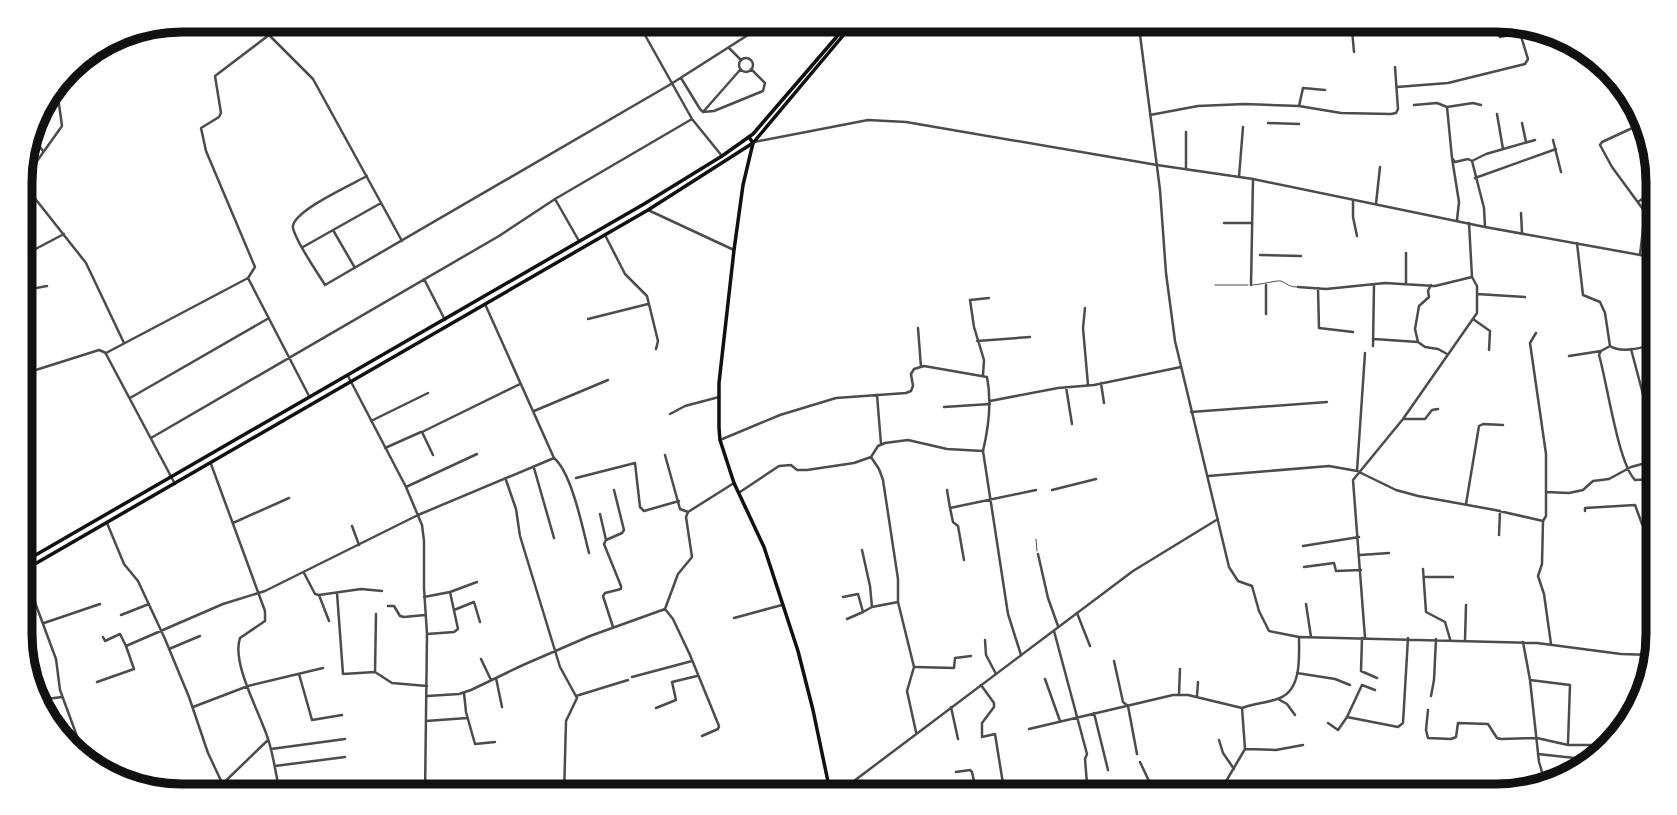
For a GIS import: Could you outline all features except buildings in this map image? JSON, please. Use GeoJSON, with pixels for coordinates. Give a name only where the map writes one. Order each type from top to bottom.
{"type":"FeatureCollection","features":[{"type":"Feature","properties":{"kind":"main road"},"geometry":{"type":"LineString","coordinates":[[32,557],[722,156],[749,136],[843,32]]}},
{"type":"Feature","properties":{"kind":"main road"},"geometry":{"type":"LineString","coordinates":[[32,562],[211,464],[649,210],[753,143],[844,32]]}},
{"type":"Feature","properties":{"kind":"main road"},"geometry":{"type":"LineString","coordinates":[[749,136],[753,143],[743,185],[734,250],[719,397],[720,440],[734,483],[764,547],[806,680],[829,784]]}},
{"type":"Feature","properties":{"kind":"street"},"geometry":{"type":"LineString","coordinates":[[267,32],[313,79],[402,241]]}},
{"type":"Feature","properties":{"kind":"street"},"geometry":{"type":"LineString","coordinates":[[643,32],[692,118],[722,156]]}},
{"type":"Feature","properties":{"kind":"street"},"geometry":{"type":"LineString","coordinates":[[367,176],[300,213],[292,226],[325,285],[671,84],[753,32]]}},
{"type":"Feature","properties":{"kind":"street"},"geometry":{"type":"LineString","coordinates":[[1140,32],[1157,165],[1175,341],[1229,567],[1238,581],[1252,586],[1266,628],[1276,634],[1299,637],[1523,642],[1644,655]]}},
{"type":"Feature","properties":{"kind":"street"},"geometry":{"type":"LineString","coordinates":[[1352,32],[1354,52]]}},
{"type":"Feature","properties":{"kind":"street"},"geometry":{"type":"LineString","coordinates":[[1498,32],[1500,37],[1517,34]]}},
{"type":"Feature","properties":{"kind":"street"},"geometry":{"type":"LineString","coordinates":[[1396,88],[1448,83],[1525,64],[1528,59],[1520,34]]}},
{"type":"Feature","properties":{"kind":"street"},"geometry":{"type":"LineString","coordinates":[[106,353],[248,278],[255,267],[206,152],[201,128],[219,117],[215,76],[269,35]]}},
{"type":"Feature","properties":{"kind":"street"},"geometry":{"type":"LineString","coordinates":[[729,48],[741,60]]}},
{"type":"Feature","properties":{"kind":"street"},"geometry":{"type":"LineString","coordinates":[[702,112],[714,111],[763,91],[765,83],[751,69],[751,61],[746,58],[741,60],[738,65],[740,70]]}},
{"type":"Feature","properties":{"kind":"street"},"geometry":{"type":"LineString","coordinates":[[1150,116],[1198,106],[1245,104],[1299,106],[1341,113],[1391,114],[1398,109],[1395,67]]}},
{"type":"Feature","properties":{"kind":"street"},"geometry":{"type":"LineString","coordinates":[[740,70],[746,72],[751,69]]}},
{"type":"Feature","properties":{"kind":"street"},"geometry":{"type":"LineString","coordinates":[[702,112],[740,70]]}},
{"type":"Feature","properties":{"kind":"street"},"geometry":{"type":"LineString","coordinates":[[681,78],[702,112]]}},
{"type":"Feature","properties":{"kind":"street"},"geometry":{"type":"LineString","coordinates":[[1299,106],[1303,88],[1325,90]]}},
{"type":"Feature","properties":{"kind":"street"},"geometry":{"type":"LineString","coordinates":[[33,165],[62,126],[58,97]]}},
{"type":"Feature","properties":{"kind":"street"},"geometry":{"type":"LineString","coordinates":[[1414,105],[1481,105]]}},
{"type":"Feature","properties":{"kind":"street"},"geometry":{"type":"LineString","coordinates":[[1447,107],[1452,166],[1459,202],[1457,220]]}},
{"type":"Feature","properties":{"kind":"street"},"geometry":{"type":"LineString","coordinates":[[1497,114],[1503,149]]}},
{"type":"Feature","properties":{"kind":"street"},"geometry":{"type":"LineString","coordinates":[[151,438],[499,236],[555,199],[692,118]]}},
{"type":"Feature","properties":{"kind":"street"},"geometry":{"type":"LineString","coordinates":[[753,143],[850,123],[886,120],[1253,179],[1485,227],[1646,256]]}},
{"type":"Feature","properties":{"kind":"street"},"geometry":{"type":"LineString","coordinates":[[1268,122],[1299,124]]}},
{"type":"Feature","properties":{"kind":"street"},"geometry":{"type":"LineString","coordinates":[[1522,123],[1526,142]]}},
{"type":"Feature","properties":{"kind":"street"},"geometry":{"type":"LineString","coordinates":[[1239,177],[1243,127]]}},
{"type":"Feature","properties":{"kind":"street"},"geometry":{"type":"LineString","coordinates":[[1635,127],[1601,142],[1600,145],[1612,167],[1645,212],[1640,255]]}},
{"type":"Feature","properties":{"kind":"street"},"geometry":{"type":"LineString","coordinates":[[1186,132],[1186,169]]}},
{"type":"Feature","properties":{"kind":"street"},"geometry":{"type":"LineString","coordinates":[[1452,158],[1455,162],[1468,159],[1472,161],[1535,140]]}},
{"type":"Feature","properties":{"kind":"street"},"geometry":{"type":"LineString","coordinates":[[1553,140],[1561,172]]}},
{"type":"Feature","properties":{"kind":"street"},"geometry":{"type":"LineString","coordinates":[[37,142],[43,151]]}},
{"type":"Feature","properties":{"kind":"street"},"geometry":{"type":"LineString","coordinates":[[1475,178],[1556,149]]}},
{"type":"Feature","properties":{"kind":"street"},"geometry":{"type":"LineString","coordinates":[[1472,161],[1484,208],[1485,227]]}},
{"type":"Feature","properties":{"kind":"street"},"geometry":{"type":"LineString","coordinates":[[1376,204],[1380,167]]}},
{"type":"Feature","properties":{"kind":"street"},"geometry":{"type":"LineString","coordinates":[[1251,285],[1253,179]]}},
{"type":"Feature","properties":{"kind":"street"},"geometry":{"type":"LineString","coordinates":[[32,194],[86,263],[124,343]]}},
{"type":"Feature","properties":{"kind":"street"},"geometry":{"type":"LineString","coordinates":[[1638,202],[1646,196]]}},
{"type":"Feature","properties":{"kind":"street"},"geometry":{"type":"LineString","coordinates":[[555,199],[579,241]]}},
{"type":"Feature","properties":{"kind":"street"},"geometry":{"type":"LineString","coordinates":[[1353,200],[1357,236]]}},
{"type":"Feature","properties":{"kind":"street"},"geometry":{"type":"LineString","coordinates":[[303,247],[381,202]]}},
{"type":"Feature","properties":{"kind":"street"},"geometry":{"type":"LineString","coordinates":[[649,210],[734,250]]}},
{"type":"Feature","properties":{"kind":"street"},"geometry":{"type":"LineString","coordinates":[[1521,213],[1522,233]]}},
{"type":"Feature","properties":{"kind":"street"},"geometry":{"type":"LineString","coordinates":[[1224,223],[1252,223]]}},
{"type":"Feature","properties":{"kind":"street"},"geometry":{"type":"LineString","coordinates":[[1377,678],[1361,671],[1364,638],[1353,480],[1403,419],[1477,313],[1477,286],[1472,277],[1469,223]]}},
{"type":"Feature","properties":{"kind":"street"},"geometry":{"type":"LineString","coordinates":[[333,230],[355,268]]}},
{"type":"Feature","properties":{"kind":"street"},"geometry":{"type":"LineString","coordinates":[[32,250],[64,234]]}},
{"type":"Feature","properties":{"kind":"street"},"geometry":{"type":"LineString","coordinates":[[605,235],[625,274],[647,296],[657,341],[656,349]]}},
{"type":"Feature","properties":{"kind":"street"},"geometry":{"type":"LineString","coordinates":[[1577,243],[1583,295],[1600,302],[1605,313],[1609,346]]}},
{"type":"Feature","properties":{"kind":"street"},"geometry":{"type":"LineString","coordinates":[[1406,253],[1406,284]]}},
{"type":"Feature","properties":{"kind":"street"},"geometry":{"type":"LineString","coordinates":[[1260,255],[1301,256]]}},
{"type":"Feature","properties":{"kind":"street"},"geometry":{"type":"LineString","coordinates":[[1298,287],[1446,285],[1472,277]]}},
{"type":"Feature","properties":{"kind":"street"},"geometry":{"type":"LineString","coordinates":[[248,278],[310,398]]}},
{"type":"Feature","properties":{"kind":"street"},"geometry":{"type":"LineString","coordinates":[[424,279],[444,320]]}},
{"type":"Feature","properties":{"kind":"street"},"geometry":{"type":"LineString","coordinates":[[1266,285],[1266,314]]}},
{"type":"Feature","properties":{"kind":"street"},"geometry":{"type":"LineString","coordinates":[[1373,346],[1374,285]]}},
{"type":"Feature","properties":{"kind":"street"},"geometry":{"type":"LineString","coordinates":[[1418,342],[1415,329],[1419,306],[1429,297],[1431,285]]}},
{"type":"Feature","properties":{"kind":"street"},"geometry":{"type":"LineString","coordinates":[[32,289],[47,286]]}},
{"type":"Feature","properties":{"kind":"street"},"geometry":{"type":"LineString","coordinates":[[1318,288],[1319,328],[1353,332]]}},
{"type":"Feature","properties":{"kind":"street"},"geometry":{"type":"LineString","coordinates":[[1477,294],[1525,297]]}},
{"type":"Feature","properties":{"kind":"street"},"geometry":{"type":"LineString","coordinates":[[983,376],[984,360],[977,341],[970,300],[989,298]]}},
{"type":"Feature","properties":{"kind":"street"},"geometry":{"type":"LineString","coordinates":[[485,304],[554,458],[560,463],[576,500],[589,553]]}},
{"type":"Feature","properties":{"kind":"street"},"geometry":{"type":"LineString","coordinates":[[587,319],[648,304]]}},
{"type":"Feature","properties":{"kind":"street"},"geometry":{"type":"LineString","coordinates":[[1085,308],[1083,328],[1088,385]]}},
{"type":"Feature","properties":{"kind":"street"},"geometry":{"type":"LineString","coordinates":[[130,398],[269,318]]}},
{"type":"Feature","properties":{"kind":"street"},"geometry":{"type":"LineString","coordinates":[[1473,318],[1490,331],[1489,350]]}},
{"type":"Feature","properties":{"kind":"street"},"geometry":{"type":"LineString","coordinates":[[918,328],[921,367]]}},
{"type":"Feature","properties":{"kind":"street"},"geometry":{"type":"LineString","coordinates":[[1536,333],[1530,343],[1534,383],[1543,424],[1546,492],[1542,564],[1538,576],[1544,594],[1551,645]]}},
{"type":"Feature","properties":{"kind":"street"},"geometry":{"type":"LineString","coordinates":[[977,341],[1030,337]]}},
{"type":"Feature","properties":{"kind":"street"},"geometry":{"type":"LineString","coordinates":[[1374,339],[1418,342],[1447,354]]}},
{"type":"Feature","properties":{"kind":"street"},"geometry":{"type":"LineString","coordinates":[[1609,346],[1622,350],[1646,346]]}},
{"type":"Feature","properties":{"kind":"street"},"geometry":{"type":"LineString","coordinates":[[1569,356],[1601,351],[1609,346]]}},
{"type":"Feature","properties":{"kind":"street"},"geometry":{"type":"LineString","coordinates":[[1632,349],[1644,398]]}},
{"type":"Feature","properties":{"kind":"street"},"geometry":{"type":"LineString","coordinates":[[32,371],[99,350],[106,353],[175,484]]}},
{"type":"Feature","properties":{"kind":"street"},"geometry":{"type":"LineString","coordinates":[[1601,351],[1611,411],[1628,469],[1635,480],[1646,480]]}},
{"type":"Feature","properties":{"kind":"street"},"geometry":{"type":"LineString","coordinates":[[1358,471],[1364,353]]}},
{"type":"Feature","properties":{"kind":"street"},"geometry":{"type":"LineString","coordinates":[[720,440],[780,415],[836,398],[906,393],[911,391],[913,386],[911,374],[914,369],[921,367],[987,377],[990,402],[988,431],[983,451],[1008,614],[1021,655]]}},
{"type":"Feature","properties":{"kind":"street"},"geometry":{"type":"LineString","coordinates":[[944,407],[990,402],[1181,367]]}},
{"type":"Feature","properties":{"kind":"street"},"geometry":{"type":"LineString","coordinates":[[348,376],[406,487],[425,541],[425,784]]}},
{"type":"Feature","properties":{"kind":"street"},"geometry":{"type":"LineString","coordinates":[[534,411],[608,380]]}},
{"type":"Feature","properties":{"kind":"street"},"geometry":{"type":"LineString","coordinates":[[1101,383],[1104,403]]}},
{"type":"Feature","properties":{"kind":"street"},"geometry":{"type":"LineString","coordinates":[[385,448],[520,384]]}},
{"type":"Feature","properties":{"kind":"street"},"geometry":{"type":"LineString","coordinates":[[1066,387],[1072,424]]}},
{"type":"Feature","properties":{"kind":"street"},"geometry":{"type":"LineString","coordinates":[[371,421],[428,393]]}},
{"type":"Feature","properties":{"kind":"street"},"geometry":{"type":"LineString","coordinates":[[877,395],[881,445]]}},
{"type":"Feature","properties":{"kind":"street"},"geometry":{"type":"LineString","coordinates":[[670,414],[685,406],[719,397]]}},
{"type":"Feature","properties":{"kind":"street"},"geometry":{"type":"LineString","coordinates":[[1191,412],[1327,402]]}},
{"type":"Feature","properties":{"kind":"street"},"geometry":{"type":"LineString","coordinates":[[1403,419],[1424,419],[1432,410],[1438,409]]}},
{"type":"Feature","properties":{"kind":"street"},"geometry":{"type":"LineString","coordinates":[[1466,504],[1479,426],[1503,425]]}},
{"type":"Feature","properties":{"kind":"street"},"geometry":{"type":"LineString","coordinates":[[422,432],[433,455]]}},
{"type":"Feature","properties":{"kind":"street"},"geometry":{"type":"LineString","coordinates":[[739,493],[779,466],[791,465],[797,470],[807,470],[854,463],[871,457],[881,445],[908,440],[947,449],[983,451]]}},
{"type":"Feature","properties":{"kind":"street"},"geometry":{"type":"LineString","coordinates":[[406,487],[477,454]]}},
{"type":"Feature","properties":{"kind":"street"},"geometry":{"type":"LineString","coordinates":[[664,455],[680,509],[688,512]]}},
{"type":"Feature","properties":{"kind":"street"},"geometry":{"type":"LineString","coordinates":[[871,457],[883,480],[898,579],[898,602],[914,667],[907,691],[916,732]]}},
{"type":"Feature","properties":{"kind":"street"},"geometry":{"type":"LineString","coordinates":[[126,646],[223,604],[260,594],[418,515],[554,458]]}},
{"type":"Feature","properties":{"kind":"street"},"geometry":{"type":"LineString","coordinates":[[576,478],[635,463],[640,507],[644,511],[679,501]]}},
{"type":"Feature","properties":{"kind":"street"},"geometry":{"type":"LineString","coordinates":[[1546,492],[1569,493],[1583,490],[1593,481],[1609,479],[1646,463]]}},
{"type":"Feature","properties":{"kind":"street"},"geometry":{"type":"LineString","coordinates":[[211,464],[260,594],[265,621],[248,630],[240,638],[237,652],[271,749],[278,784]]}},
{"type":"Feature","properties":{"kind":"street"},"geometry":{"type":"LineString","coordinates":[[1208,476],[1329,467],[1358,471],[1395,490],[1418,496],[1543,521]]}},
{"type":"Feature","properties":{"kind":"street"},"geometry":{"type":"LineString","coordinates":[[534,468],[554,538]]}},
{"type":"Feature","properties":{"kind":"street"},"geometry":{"type":"LineString","coordinates":[[1052,490],[1096,479]]}},
{"type":"Feature","properties":{"kind":"street"},"geometry":{"type":"LineString","coordinates":[[506,480],[560,667],[576,696],[576,703],[566,717],[564,784]]}},
{"type":"Feature","properties":{"kind":"street"},"geometry":{"type":"LineString","coordinates":[[427,696],[464,693],[613,628],[665,609],[678,574],[692,556],[686,517],[688,512],[734,483]]}},
{"type":"Feature","properties":{"kind":"street"},"geometry":{"type":"LineString","coordinates":[[606,540],[617,537],[624,530],[614,490]]}},
{"type":"Feature","properties":{"kind":"street"},"geometry":{"type":"LineString","coordinates":[[947,490],[964,560]]}},
{"type":"Feature","properties":{"kind":"street"},"geometry":{"type":"LineString","coordinates":[[950,508],[1036,490]]}},
{"type":"Feature","properties":{"kind":"street"},"geometry":{"type":"LineString","coordinates":[[233,523],[289,498]]}},
{"type":"Feature","properties":{"kind":"street"},"geometry":{"type":"LineString","coordinates":[[1585,511],[1585,508],[1631,504],[1634,505],[1642,524],[1646,525]]}},
{"type":"Feature","properties":{"kind":"street"},"geometry":{"type":"LineString","coordinates":[[1499,535],[1500,512]]}},
{"type":"Feature","properties":{"kind":"street"},"geometry":{"type":"LineString","coordinates":[[600,514],[606,540],[604,544],[621,586],[621,589],[603,596],[613,628]]}},
{"type":"Feature","properties":{"kind":"street"},"geometry":{"type":"LineString","coordinates":[[848,783],[1133,571],[1218,519]]}},
{"type":"Feature","properties":{"kind":"street"},"geometry":{"type":"LineString","coordinates":[[107,523],[124,564],[138,581],[161,630],[223,784]]}},
{"type":"Feature","properties":{"kind":"street"},"geometry":{"type":"LineString","coordinates":[[352,526],[360,546]]}},
{"type":"Feature","properties":{"kind":"street"},"geometry":{"type":"LineString","coordinates":[[1303,546],[1359,537]]}},
{"type":"Feature","properties":{"kind":"street"},"geometry":{"type":"LineString","coordinates":[[862,550],[872,607]]}},
{"type":"Feature","properties":{"kind":"street"},"geometry":{"type":"LineString","coordinates":[[1360,555],[1389,553]]}},
{"type":"Feature","properties":{"kind":"street"},"geometry":{"type":"LineString","coordinates":[[1038,554],[1048,598],[1058,626]]}},
{"type":"Feature","properties":{"kind":"street"},"geometry":{"type":"LineString","coordinates":[[1304,567],[1334,563],[1336,571],[1361,570]]}},
{"type":"Feature","properties":{"kind":"street"},"geometry":{"type":"LineString","coordinates":[[1423,569],[1426,612],[1445,622],[1450,639]]}},
{"type":"Feature","properties":{"kind":"street"},"geometry":{"type":"LineString","coordinates":[[304,573],[315,594],[319,596],[329,621]]}},
{"type":"Feature","properties":{"kind":"street"},"geometry":{"type":"LineString","coordinates":[[1424,577],[1453,577]]}},
{"type":"Feature","properties":{"kind":"street"},"geometry":{"type":"LineString","coordinates":[[424,597],[450,592],[477,582]]}},
{"type":"Feature","properties":{"kind":"street"},"geometry":{"type":"LineString","coordinates":[[319,596],[361,589],[382,591]]}},
{"type":"Feature","properties":{"kind":"street"},"geometry":{"type":"LineString","coordinates":[[427,634],[454,632],[458,629],[450,592]]}},
{"type":"Feature","properties":{"kind":"street"},"geometry":{"type":"LineString","coordinates":[[337,593],[343,674],[375,672],[392,683],[427,686]]}},
{"type":"Feature","properties":{"kind":"street"},"geometry":{"type":"LineString","coordinates":[[32,594],[56,659],[62,697],[79,742]]}},
{"type":"Feature","properties":{"kind":"street"},"geometry":{"type":"LineString","coordinates":[[843,597],[858,594],[863,612]]}},
{"type":"Feature","properties":{"kind":"street"},"geometry":{"type":"LineString","coordinates":[[454,610],[474,601],[480,622]]}},
{"type":"Feature","properties":{"kind":"street"},"geometry":{"type":"LineString","coordinates":[[847,619],[872,607],[898,602]]}},
{"type":"Feature","properties":{"kind":"street"},"geometry":{"type":"LineString","coordinates":[[44,623],[100,604]]}},
{"type":"Feature","properties":{"kind":"street"},"geometry":{"type":"LineString","coordinates":[[121,615],[149,604]]}},
{"type":"Feature","properties":{"kind":"street"},"geometry":{"type":"LineString","coordinates":[[1306,604],[1311,637]]}},
{"type":"Feature","properties":{"kind":"street"},"geometry":{"type":"LineString","coordinates":[[734,618],[782,605]]}},
{"type":"Feature","properties":{"kind":"street"},"geometry":{"type":"LineString","coordinates":[[1465,640],[1466,605]]}},
{"type":"Feature","properties":{"kind":"street"},"geometry":{"type":"LineString","coordinates":[[388,606],[394,606],[400,616],[404,617],[425,615]]}},
{"type":"Feature","properties":{"kind":"street"},"geometry":{"type":"LineString","coordinates":[[665,609],[692,661],[719,728],[702,736]]}},
{"type":"Feature","properties":{"kind":"street"},"geometry":{"type":"LineString","coordinates":[[1077,613],[1090,646]]}},
{"type":"Feature","properties":{"kind":"street"},"geometry":{"type":"LineString","coordinates":[[375,672],[376,614]]}},
{"type":"Feature","properties":{"kind":"street"},"geometry":{"type":"LineString","coordinates":[[1054,631],[1087,754],[1087,783]]}},
{"type":"Feature","properties":{"kind":"street"},"geometry":{"type":"LineString","coordinates":[[96,682],[134,669],[120,634],[105,641],[103,637]]}},
{"type":"Feature","properties":{"kind":"street"},"geometry":{"type":"LineString","coordinates":[[169,649],[200,636]]}},
{"type":"Feature","properties":{"kind":"street"},"geometry":{"type":"LineString","coordinates":[[1029,729],[1180,695],[1242,708],[1278,699],[1293,686],[1297,673],[1299,637]]}},
{"type":"Feature","properties":{"kind":"street"},"geometry":{"type":"LineString","coordinates":[[1347,718],[1398,727],[1403,723],[1408,638]]}},
{"type":"Feature","properties":{"kind":"street"},"geometry":{"type":"LineString","coordinates":[[1431,696],[1436,639]]}},
{"type":"Feature","properties":{"kind":"street"},"geometry":{"type":"LineString","coordinates":[[985,640],[986,655],[996,674]]}},
{"type":"Feature","properties":{"kind":"street"},"geometry":{"type":"LineString","coordinates":[[1523,642],[1543,776]]}},
{"type":"Feature","properties":{"kind":"street"},"geometry":{"type":"LineString","coordinates":[[914,667],[954,668],[954,658],[971,656]]}},
{"type":"Feature","properties":{"kind":"street"},"geometry":{"type":"LineString","coordinates":[[481,659],[491,680]]}},
{"type":"Feature","properties":{"kind":"street"},"geometry":{"type":"LineString","coordinates":[[576,696],[692,661]]}},
{"type":"Feature","properties":{"kind":"street"},"geometry":{"type":"LineString","coordinates":[[1114,661],[1123,702],[1128,706],[1137,754]]}},
{"type":"Feature","properties":{"kind":"street"},"geometry":{"type":"LineString","coordinates":[[193,707],[248,686],[323,668]]}},
{"type":"Feature","properties":{"kind":"street"},"geometry":{"type":"LineString","coordinates":[[1180,669],[1180,695]]}},
{"type":"Feature","properties":{"kind":"street"},"geometry":{"type":"LineString","coordinates":[[1297,673],[1335,679],[1350,685]]}},
{"type":"Feature","properties":{"kind":"street"},"geometry":{"type":"LineString","coordinates":[[299,674],[312,720],[342,715]]}},
{"type":"Feature","properties":{"kind":"street"},"geometry":{"type":"LineString","coordinates":[[656,708],[676,700],[672,682],[697,676]]}},
{"type":"Feature","properties":{"kind":"street"},"geometry":{"type":"LineString","coordinates":[[496,678],[502,707]]}},
{"type":"Feature","properties":{"kind":"street"},"geometry":{"type":"LineString","coordinates":[[1045,679],[1059,721]]}},
{"type":"Feature","properties":{"kind":"street"},"geometry":{"type":"LineString","coordinates":[[1530,680],[1570,685],[1568,744]]}},
{"type":"Feature","properties":{"kind":"street"},"geometry":{"type":"LineString","coordinates":[[1197,697],[1198,681]]}},
{"type":"Feature","properties":{"kind":"street"},"geometry":{"type":"LineString","coordinates":[[981,685],[994,707],[982,723],[982,737],[995,734],[1003,783]]}},
{"type":"Feature","properties":{"kind":"street"},"geometry":{"type":"LineString","coordinates":[[1328,723],[1338,730],[1347,718],[1362,685],[1375,690]]}},
{"type":"Feature","properties":{"kind":"street"},"geometry":{"type":"LineString","coordinates":[[464,693],[467,718],[475,744],[495,742]]}},
{"type":"Feature","properties":{"kind":"street"},"geometry":{"type":"LineString","coordinates":[[47,699],[62,697]]}},
{"type":"Feature","properties":{"kind":"street"},"geometry":{"type":"LineString","coordinates":[[1278,699],[1287,704],[1295,715]]}},
{"type":"Feature","properties":{"kind":"street"},"geometry":{"type":"LineString","coordinates":[[951,707],[958,739]]}},
{"type":"Feature","properties":{"kind":"street"},"geometry":{"type":"LineString","coordinates":[[1226,783],[1245,749],[1242,708]]}},
{"type":"Feature","properties":{"kind":"street"},"geometry":{"type":"LineString","coordinates":[[1428,710],[1428,738],[1451,739],[1456,737],[1458,723],[1468,723],[1488,724],[1494,735],[1501,739],[1536,738],[1568,744],[1595,745]]}},
{"type":"Feature","properties":{"kind":"street"},"geometry":{"type":"LineString","coordinates":[[1094,713],[1108,770]]}},
{"type":"Feature","properties":{"kind":"street"},"geometry":{"type":"LineString","coordinates":[[426,721],[467,718]]}},
{"type":"Feature","properties":{"kind":"street"},"geometry":{"type":"LineString","coordinates":[[271,749],[345,739]]}},
{"type":"Feature","properties":{"kind":"street"},"geometry":{"type":"LineString","coordinates":[[224,784],[268,740]]}},
{"type":"Feature","properties":{"kind":"street"},"geometry":{"type":"LineString","coordinates":[[1219,740],[1223,753],[1234,769]]}},
{"type":"Feature","properties":{"kind":"street"},"geometry":{"type":"LineString","coordinates":[[1245,749],[1276,750],[1303,745]]}},
{"type":"Feature","properties":{"kind":"street"},"geometry":{"type":"LineString","coordinates":[[1538,754],[1578,758]]}},
{"type":"Feature","properties":{"kind":"street"},"geometry":{"type":"LineString","coordinates":[[275,766],[345,757]]}},
{"type":"Feature","properties":{"kind":"street"},"geometry":{"type":"LineString","coordinates":[[1140,762],[1150,783]]}},
{"type":"Feature","properties":{"kind":"street"},"geometry":{"type":"LineString","coordinates":[[956,772],[972,772],[973,783]]}},
{"type":"Feature","properties":{"kind":"lane"},"geometry":{"type":"LineString","coordinates":[[1215,285],[1266,285],[1273,281],[1282,281],[1288,287],[1298,287]]}},
{"type":"Feature","properties":{"kind":"lane"},"geometry":{"type":"LineString","coordinates":[[1036,539],[1038,554]]}}]}
